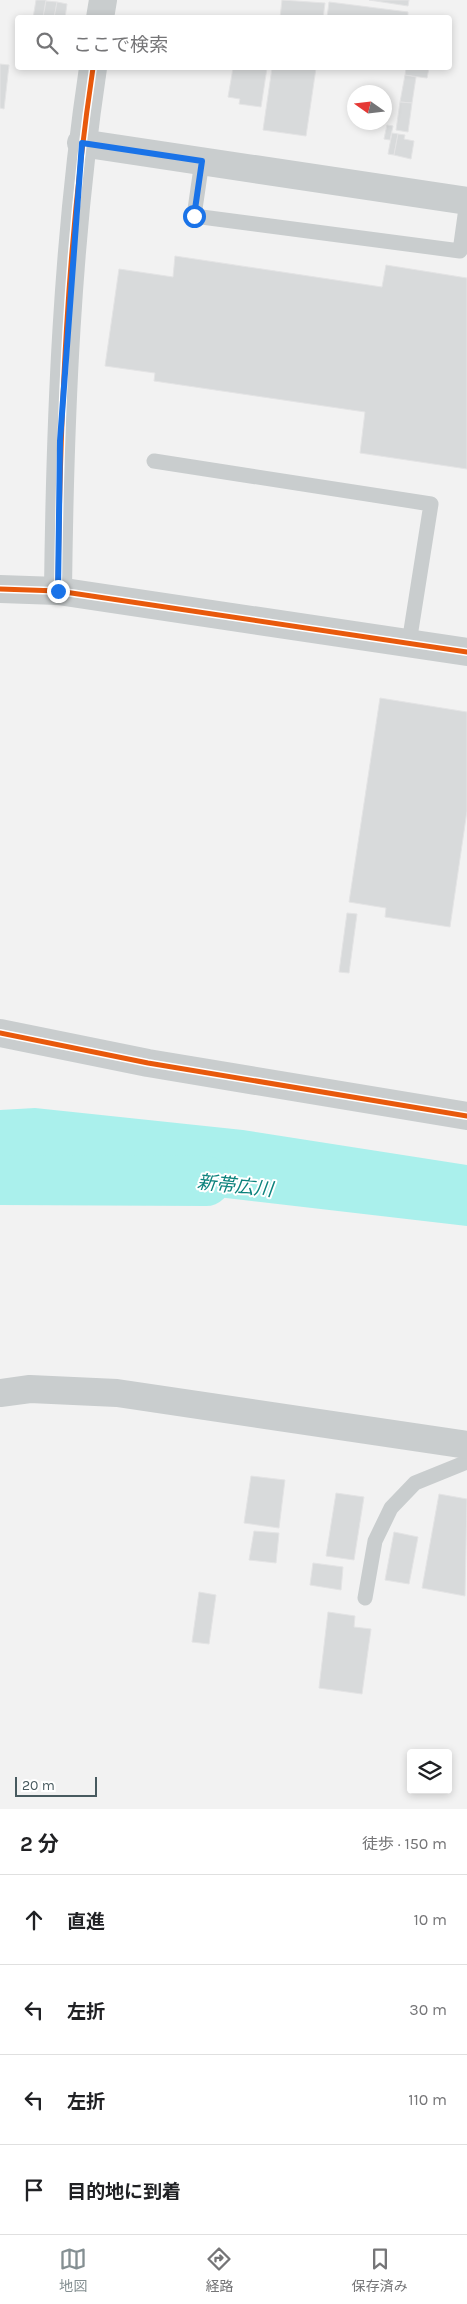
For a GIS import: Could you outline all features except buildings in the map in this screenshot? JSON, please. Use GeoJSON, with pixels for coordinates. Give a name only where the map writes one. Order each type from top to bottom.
{"type":"FeatureCollection","features":[{"type":"Feature","properties":{"kind":"street"},"geometry":{"type":"LineString","coordinates":[[100,15],[103,0]]}},
{"type":"Feature","properties":{"kind":"street"},"geometry":{"type":"LineString","coordinates":[[58,591],[60,441],[82,143],[93,70]]}},
{"type":"Feature","properties":{"kind":"street"},"geometry":{"type":"LineString","coordinates":[[82,143],[467,201]]}},
{"type":"Feature","properties":{"kind":"street"},"geometry":{"type":"LineString","coordinates":[[0,589],[58,591],[467,652]]}},
{"type":"Feature","properties":{"kind":"street"},"geometry":{"type":"LineString","coordinates":[[0,1033],[148,1063],[467,1116]]}},
{"type":"Feature","properties":{"kind":"street"},"geometry":{"type":"LineString","coordinates":[[0,1393],[30,1389],[117,1394],[467,1445]]}},
{"type":"Feature","properties":{"kind":"lane"},"geometry":{"type":"LineString","coordinates":[[202,161],[194,216],[460,251],[467,201]]}},
{"type":"Feature","properties":{"kind":"lane"},"geometry":{"type":"LineString","coordinates":[[154,461],[431,504],[409,643]]}},
{"type":"Feature","properties":{"kind":"lane"},"geometry":{"type":"LineString","coordinates":[[365,1598],[374,1542],[391,1508],[415,1483],[467,1462]]}},
{"type":"Feature","properties":{"kind":"water"},"geometry":{"type":"Polygon","coordinates":[[[35,1108],[243,1130],[467,1165],[467,1226],[226,1198],[54,1164],[0,1171],[0,1110],[35,1108]]]}},
{"type":"Feature","properties":{"kind":"waterway","name":"新帯広川"},"geometry":{"type":"LineString","coordinates":[[0,1180],[206,1181]]}},
{"type":"Feature","properties":{"kind":"cycle path"},"geometry":{"type":"LineString","coordinates":[[58,591],[66,329],[77,198],[93,70]]}},
{"type":"Feature","properties":{"kind":"cycle path"},"geometry":{"type":"LineString","coordinates":[[0,589],[58,591],[467,652]]}},
{"type":"Feature","properties":{"kind":"cycle path"},"geometry":{"type":"LineString","coordinates":[[0,1033],[148,1063],[467,1116]]}},
{"type":"Feature","properties":{"kind":"route"},"geometry":{"type":"LineString","coordinates":[[58,591],[60,441],[73,242],[82,143],[202,161],[194,216]]}}]}
